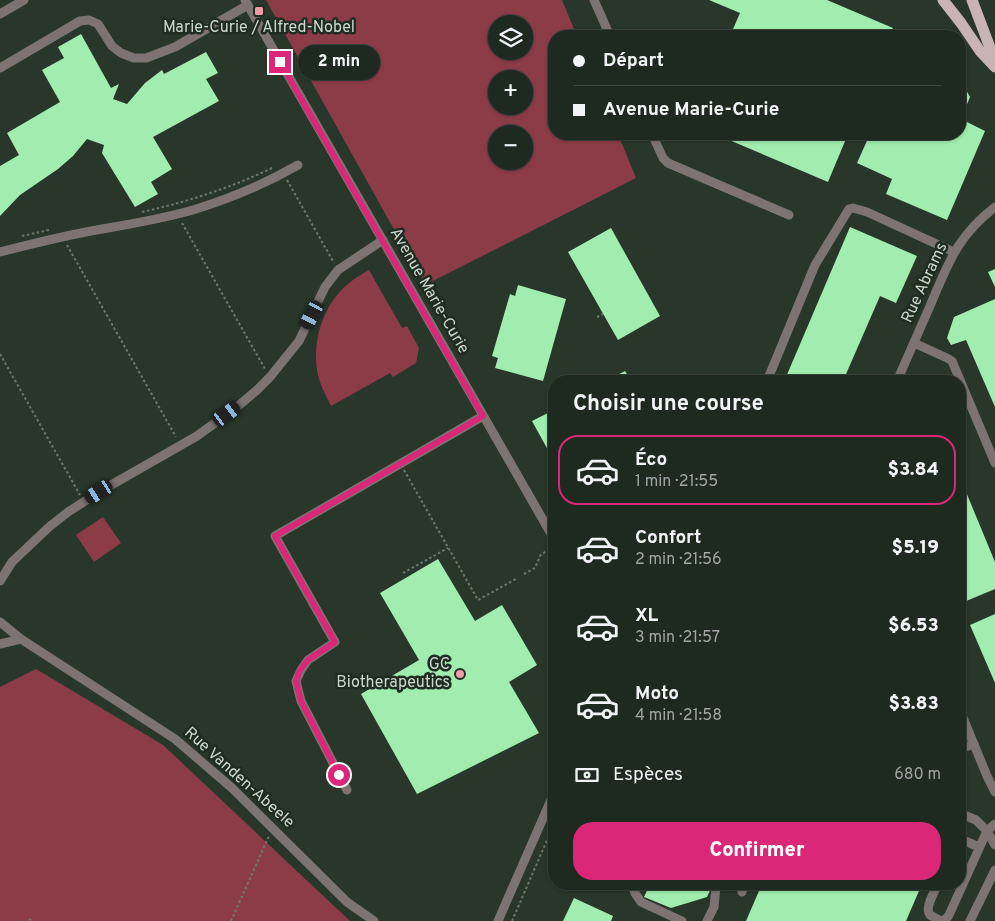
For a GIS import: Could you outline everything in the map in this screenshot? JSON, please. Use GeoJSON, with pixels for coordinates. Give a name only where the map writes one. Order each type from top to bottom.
{"type":"FeatureCollection","features":[{"type":"Feature","properties":{"kind":"main road"},"geometry":{"type":"LineString","coordinates":[[943,0],[966,30]]}},
{"type":"Feature","properties":{"kind":"main road"},"geometry":{"type":"LineString","coordinates":[[972,0],[995,66]]}},
{"type":"Feature","properties":{"kind":"main road"},"geometry":{"type":"LineString","coordinates":[[966,30],[980,51],[995,66]]}},
{"type":"Feature","properties":{"kind":"street"},"geometry":{"type":"LineString","coordinates":[[0,14],[24,0]]}},
{"type":"Feature","properties":{"kind":"street"},"geometry":{"type":"LineString","coordinates":[[594,0],[607,30]]}},
{"type":"Feature","properties":{"kind":"street"},"geometry":{"type":"LineString","coordinates":[[0,68],[80,21],[89,20],[98,24],[112,46],[121,53],[134,58],[146,58],[175,47],[246,2]]}},
{"type":"Feature","properties":{"kind":"street","name":"Avenue Marie-Curie"},"geometry":{"type":"LineString","coordinates":[[246,2],[548,530]]}},
{"type":"Feature","properties":{"kind":"street"},"geometry":{"type":"LineString","coordinates":[[655,140],[663,158],[668,163],[790,215]]}},
{"type":"Feature","properties":{"kind":"street"},"geometry":{"type":"LineString","coordinates":[[0,252],[62,237],[134,224],[195,210],[242,192],[283,174],[298,165]]}},
{"type":"Feature","properties":{"kind":"street","name":"Rue Abrams"},"geometry":{"type":"LineString","coordinates":[[900,375],[954,252],[976,223],[995,207]]}},
{"type":"Feature","properties":{"kind":"street"},"geometry":{"type":"LineString","coordinates":[[770,375],[815,266],[849,209],[854,208],[867,212],[954,252]]}},
{"type":"Feature","properties":{"kind":"street"},"geometry":{"type":"LineString","coordinates":[[0,581],[12,562],[55,522],[84,501],[196,436],[238,407],[270,377],[299,341],[325,287],[338,270],[383,240]]}},
{"type":"Feature","properties":{"kind":"street"},"geometry":{"type":"LineString","coordinates":[[914,344],[952,361],[958,375]]}},
{"type":"Feature","properties":{"kind":"street"},"geometry":{"type":"LineString","coordinates":[[966,394],[995,463]]}},
{"type":"Feature","properties":{"kind":"street"},"geometry":{"type":"LineString","coordinates":[[347,790],[301,701],[296,681],[300,670],[308,660],[335,642],[275,536],[483,416]]}},
{"type":"Feature","properties":{"kind":"street","name":"Rue Vanden-Abeele"},"geometry":{"type":"LineString","coordinates":[[0,622],[21,639],[175,739],[232,788],[347,902],[374,921]]}},
{"type":"Feature","properties":{"kind":"street"},"geometry":{"type":"LineString","coordinates":[[0,644],[21,639]]}},
{"type":"Feature","properties":{"kind":"street"},"geometry":{"type":"LineString","coordinates":[[966,725],[995,792]]}},
{"type":"Feature","properties":{"kind":"street"},"geometry":{"type":"LineString","coordinates":[[966,747],[974,744]]}},
{"type":"Feature","properties":{"kind":"street"},"geometry":{"type":"LineString","coordinates":[[498,921],[548,807]]}},
{"type":"Feature","properties":{"kind":"street"},"geometry":{"type":"LineString","coordinates":[[966,816],[976,820],[987,831],[995,845]]}},
{"type":"Feature","properties":{"kind":"street"},"geometry":{"type":"LineString","coordinates":[[966,876],[987,831],[995,824]]}},
{"type":"Feature","properties":{"kind":"street"},"geometry":{"type":"LineString","coordinates":[[966,841],[979,847]]}},
{"type":"Feature","properties":{"kind":"street"},"geometry":{"type":"LineString","coordinates":[[970,921],[995,870]]}},
{"type":"Feature","properties":{"kind":"street"},"geometry":{"type":"LineString","coordinates":[[634,890],[641,902],[682,921]]}},
{"type":"Feature","properties":{"kind":"street"},"geometry":{"type":"LineString","coordinates":[[707,921],[714,907],[716,890]]}},
{"type":"Feature","properties":{"kind":"street"},"geometry":{"type":"LineString","coordinates":[[935,890],[928,906],[928,912],[931,916],[942,920],[949,915],[960,890]]}},
{"type":"Feature","properties":{"kind":"path"},"geometry":{"type":"LineString","coordinates":[[140,212],[169,206],[211,193],[278,165]]}},
{"type":"Feature","properties":{"kind":"path"},"geometry":{"type":"LineString","coordinates":[[286,178],[338,270]]}},
{"type":"Feature","properties":{"kind":"path"},"geometry":{"type":"LineString","coordinates":[[177,214],[270,377]]}},
{"type":"Feature","properties":{"kind":"path"},"geometry":{"type":"LineString","coordinates":[[16,238],[49,230]]}},
{"type":"Feature","properties":{"kind":"path"},"geometry":{"type":"LineString","coordinates":[[62,237],[181,445]]}},
{"type":"Feature","properties":{"kind":"path"},"geometry":{"type":"LineString","coordinates":[[597,317],[603,314]]}},
{"type":"Feature","properties":{"kind":"path"},"geometry":{"type":"LineString","coordinates":[[0,354],[84,501]]}},
{"type":"Feature","properties":{"kind":"path"},"geometry":{"type":"LineString","coordinates":[[400,464],[478,600],[516,579]]}},
{"type":"Feature","properties":{"kind":"path"},"geometry":{"type":"LineString","coordinates":[[404,573],[448,548]]}},
{"type":"Feature","properties":{"kind":"path"},"geometry":{"type":"LineString","coordinates":[[524,574],[535,568],[541,554],[548,551]]}},
{"type":"Feature","properties":{"kind":"path"},"geometry":{"type":"LineString","coordinates":[[232,921],[272,828]]}},
{"type":"Feature","properties":{"kind":"path"},"geometry":{"type":"LineString","coordinates":[[512,921],[548,838]]}},
{"type":"Feature","properties":{"kind":"shaded area"},"geometry":{"type":"Polygon","coordinates":[[[266,0],[562,0],[574,30],[548,30],[548,140],[620,140],[636,178],[425,285],[266,0]]]}},
{"type":"Feature","properties":{"kind":"shaded area"},"geometry":{"type":"Polygon","coordinates":[[[369,270],[402,328],[407,326],[419,348],[416,363],[393,377],[390,373],[331,406],[317,370],[316,357],[319,332],[328,309],[343,288],[369,270]]]}},
{"type":"Feature","properties":{"kind":"shaded area"},"geometry":{"type":"Polygon","coordinates":[[[103,517],[121,543],[94,562],[76,535],[103,517]]]}},
{"type":"Feature","properties":{"kind":"shaded area"},"geometry":{"type":"Polygon","coordinates":[[[36,669],[163,745],[350,921],[0,921],[0,687],[36,669]]]}},
{"type":"Feature","properties":{"kind":"building"},"geometry":{"type":"Polygon","coordinates":[[[709,0],[827,0],[893,28],[892,30],[733,30],[740,13],[709,0]]]}},
{"type":"Feature","properties":{"kind":"building"},"geometry":{"type":"Polygon","coordinates":[[[81,34],[111,88],[119,84],[113,99],[127,104],[145,83],[162,70],[164,74],[206,52],[218,73],[206,79],[219,101],[153,137],[172,169],[151,182],[158,194],[135,207],[102,153],[104,145],[87,139],[73,156],[58,169],[20,195],[0,216],[0,166],[19,155],[7,133],[60,102],[42,70],[64,58],[58,47],[81,34]]]}},
{"type":"Feature","properties":{"kind":"building"},"geometry":{"type":"Polygon","coordinates":[[[966,90],[970,97],[966,107],[966,90]]]}},
{"type":"Feature","properties":{"kind":"building"},"geometry":{"type":"Polygon","coordinates":[[[966,122],[985,131],[947,220],[886,194],[892,179],[857,163],[867,140],[966,140],[966,122]]]}},
{"type":"Feature","properties":{"kind":"building"},"geometry":{"type":"Polygon","coordinates":[[[729,140],[846,140],[828,182],[729,140]]]}},
{"type":"Feature","properties":{"kind":"building"},"geometry":{"type":"Polygon","coordinates":[[[850,227],[917,256],[896,303],[880,296],[846,375],[787,375],[850,227]]]}},
{"type":"Feature","properties":{"kind":"building"},"geometry":{"type":"Polygon","coordinates":[[[611,228],[660,316],[618,340],[568,252],[611,228]]]}},
{"type":"Feature","properties":{"kind":"building"},"geometry":{"type":"Polygon","coordinates":[[[995,269],[995,287],[988,272],[995,269]]]}},
{"type":"Feature","properties":{"kind":"building"},"geometry":{"type":"Polygon","coordinates":[[[518,285],[566,299],[543,381],[495,368],[498,358],[492,356],[510,294],[515,296],[518,285]]]}},
{"type":"Feature","properties":{"kind":"building"},"geometry":{"type":"Polygon","coordinates":[[[995,299],[995,407],[966,340],[951,345],[947,338],[954,317],[995,299]]]}},
{"type":"Feature","properties":{"kind":"building"},"geometry":{"type":"Polygon","coordinates":[[[625,371],[627,375],[617,375],[625,371]]]}},
{"type":"Feature","properties":{"kind":"building"},"geometry":{"type":"Polygon","coordinates":[[[548,413],[548,450],[532,421],[548,413]]]}},
{"type":"Feature","properties":{"kind":"building"},"geometry":{"type":"Polygon","coordinates":[[[966,492],[995,562],[995,589],[966,601],[966,492]]]}},
{"type":"Feature","properties":{"kind":"building","name":"GC Biotherapeutics"},"geometry":{"type":"Polygon","coordinates":[[[438,559],[475,621],[502,605],[537,665],[509,682],[539,733],[417,794],[361,694],[419,660],[380,593],[438,559]]]}},
{"type":"Feature","properties":{"kind":"building"},"geometry":{"type":"Polygon","coordinates":[[[995,614],[995,683],[970,625],[995,614]]]}},
{"type":"Feature","properties":{"kind":"building"},"geometry":{"type":"Polygon","coordinates":[[[647,890],[710,890],[707,897],[671,908],[644,897],[647,890]]]}},
{"type":"Feature","properties":{"kind":"building"},"geometry":{"type":"Polygon","coordinates":[[[759,890],[919,890],[906,921],[746,921],[759,890]]]}},
{"type":"Feature","properties":{"kind":"building"},"geometry":{"type":"Polygon","coordinates":[[[574,898],[613,916],[611,921],[563,921],[574,898]]]}},
{"type":"Feature","properties":{"kind":"place","name":"Marie-Curie / Alfred-Nobel"},"geometry":{"type":"Point","coordinates":[259,11]}},
{"type":"Feature","properties":{"kind":"place","name":"GC Biotherapeutics"},"geometry":{"type":"Point","coordinates":[460,674]}},
{"type":"Feature","properties":{"kind":"route"},"geometry":{"type":"LineString","coordinates":[[280,62],[483,416],[275,536],[335,642],[308,660],[300,670],[296,681],[301,701],[339,775]]}}]}
